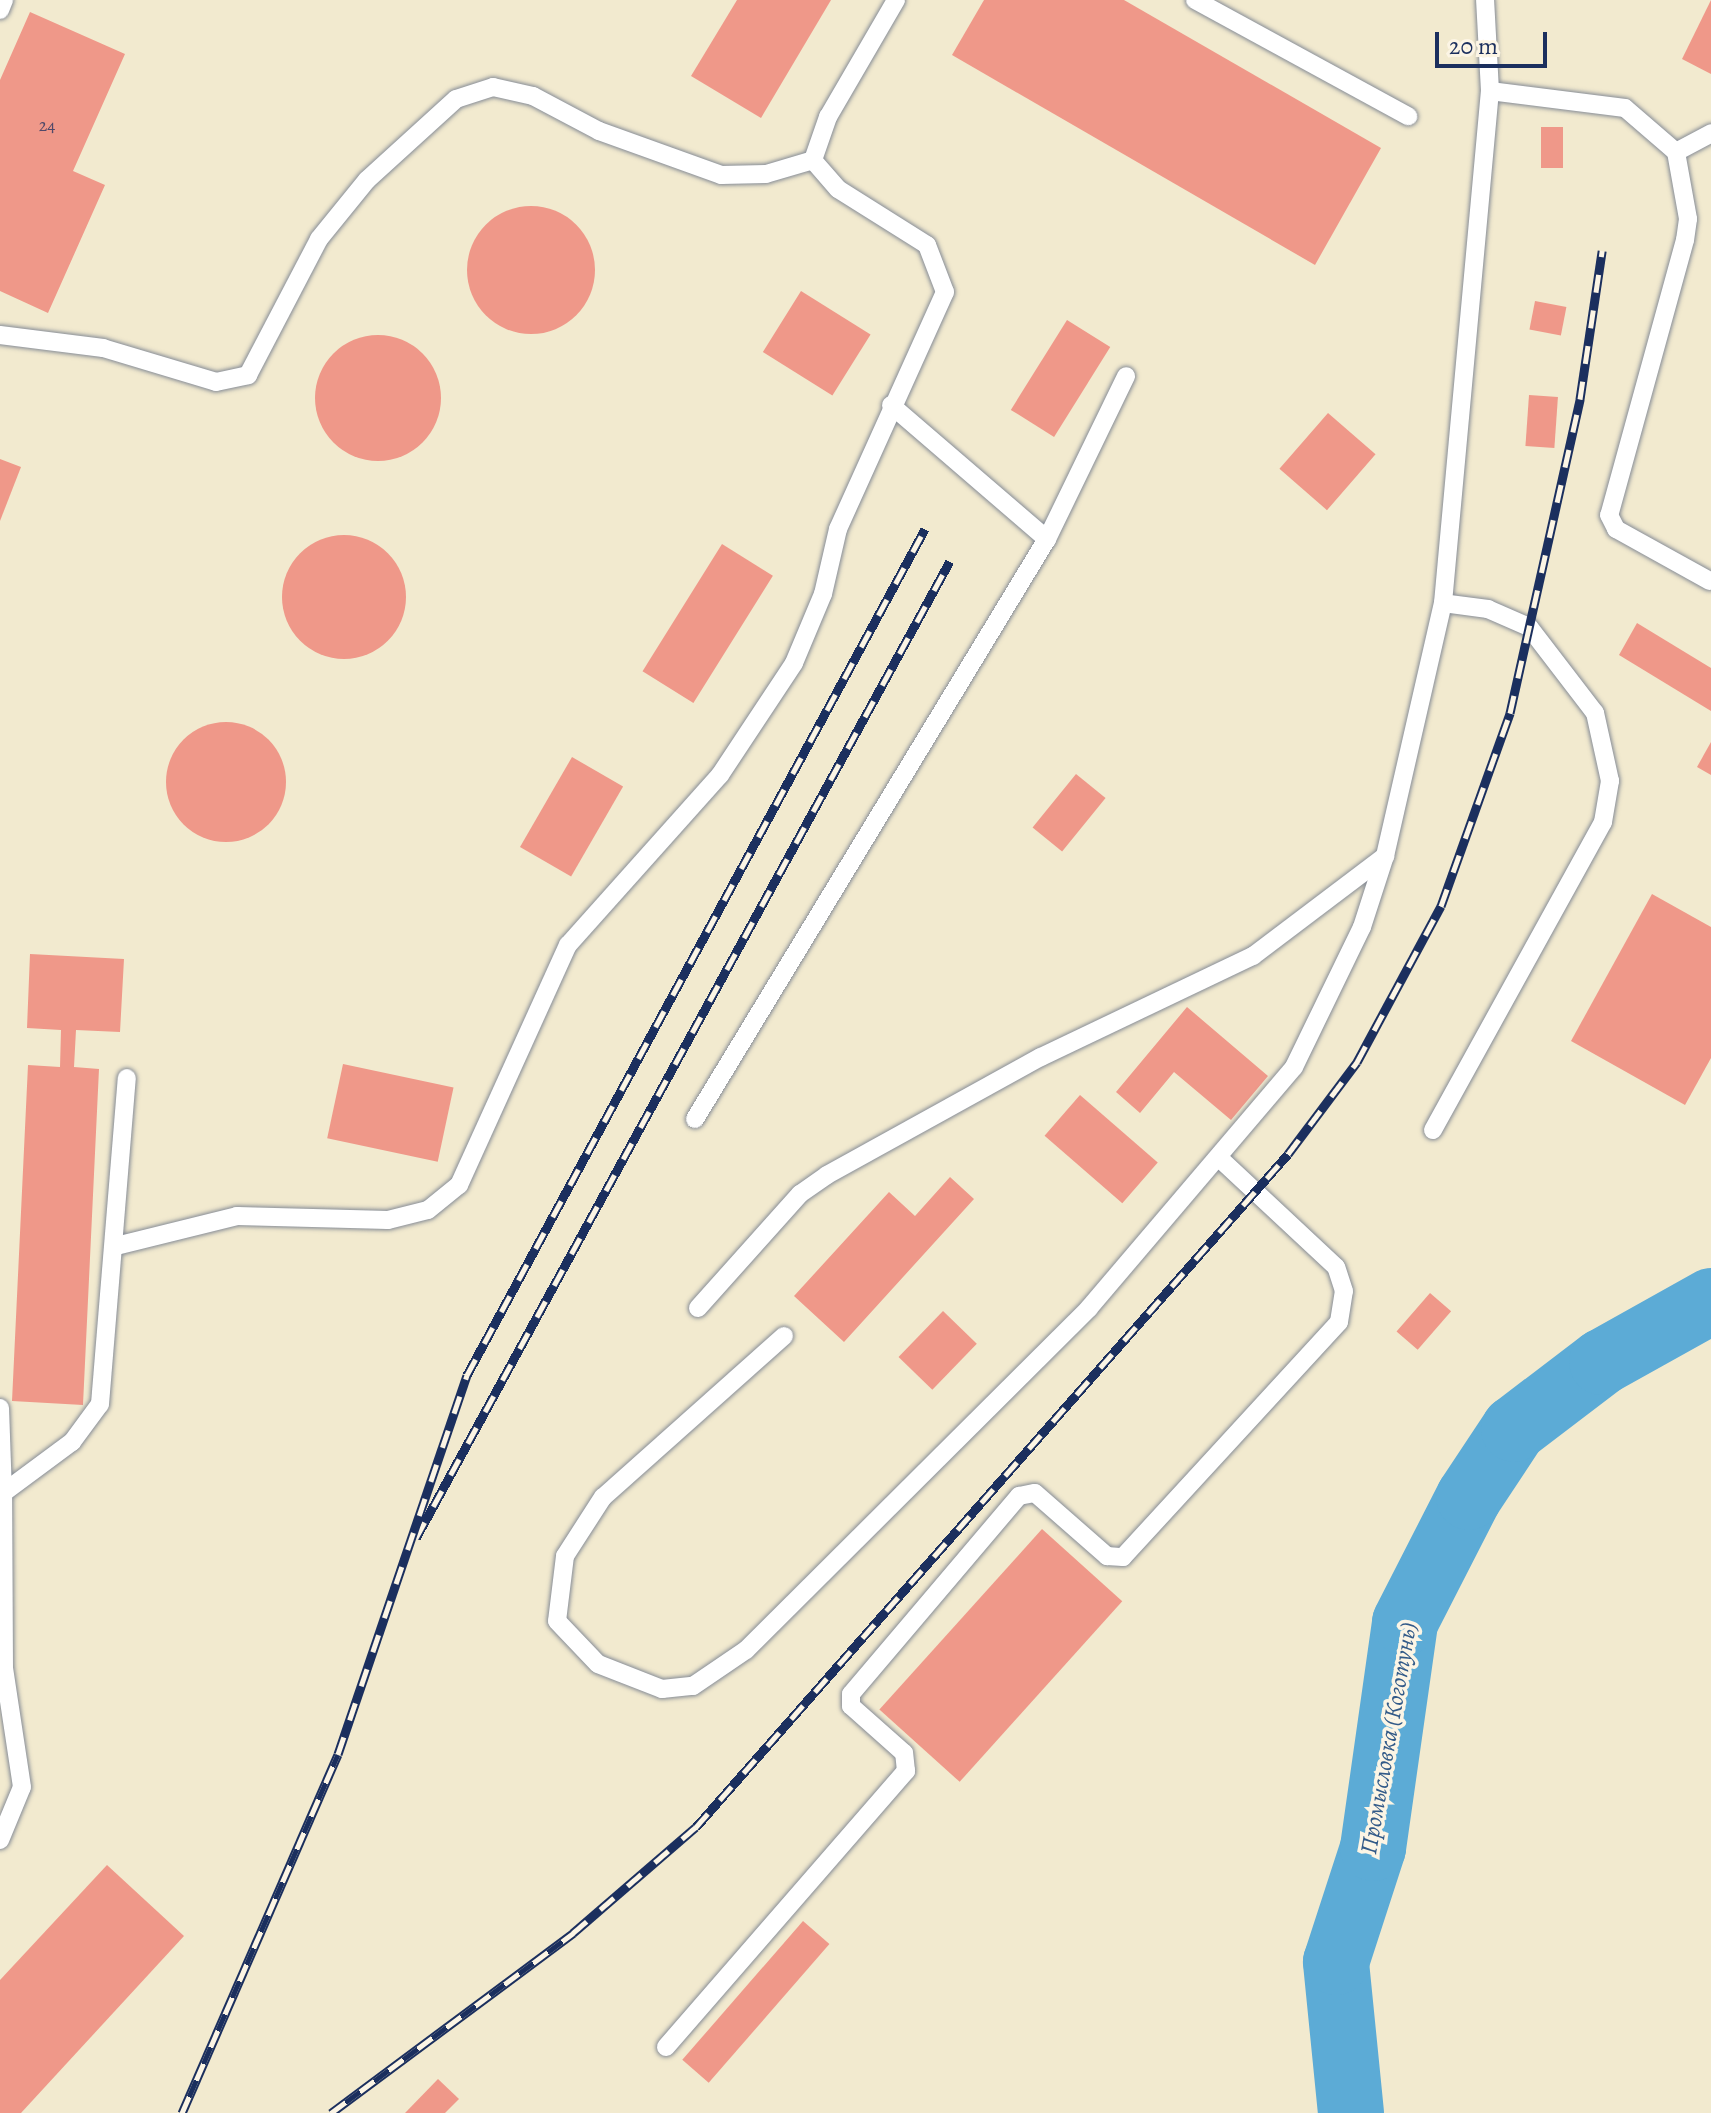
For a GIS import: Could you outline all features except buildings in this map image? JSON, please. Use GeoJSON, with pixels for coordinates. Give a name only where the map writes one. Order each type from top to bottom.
{"type":"FeatureCollection","features":[{"type":"Feature","properties":{"kind":"lane"},"geometry":{"type":"LineString","coordinates":[[0,10],[4,0]]}},
{"type":"Feature","properties":{"kind":"lane"},"geometry":{"type":"LineString","coordinates":[[813,160],[828,117],[896,0]]}},
{"type":"Feature","properties":{"kind":"lane"},"geometry":{"type":"LineString","coordinates":[[1195,0],[1408,116]]}},
{"type":"Feature","properties":{"kind":"lane"},"geometry":{"type":"LineString","coordinates":[[784,1336],[603,1497],[565,1556],[557,1621],[598,1664],[662,1689],[693,1686],[746,1650],[1089,1308],[1294,1067],[1362,927],[1385,856],[1443,603],[1490,91],[1485,0]]}},
{"type":"Feature","properties":{"kind":"lane"},"geometry":{"type":"LineString","coordinates":[[0,335],[103,348],[216,382],[248,375],[319,239],[367,180],[456,99],[493,87],[533,96],[599,131],[721,175],[766,174],[813,160]]}},
{"type":"Feature","properties":{"kind":"lane"},"geometry":{"type":"LineString","coordinates":[[1490,91],[1625,108],[1676,152],[1688,219],[1685,240],[1609,515],[1616,529],[1710,581]]}},
{"type":"Feature","properties":{"kind":"lane"},"geometry":{"type":"LineString","coordinates":[[1676,152],[1711,133]]}},
{"type":"Feature","properties":{"kind":"lane"},"geometry":{"type":"LineString","coordinates":[[116,1246],[237,1216],[388,1220],[428,1210],[459,1185],[568,945],[720,775],[794,663],[823,594],[838,529],[891,405],[945,292],[927,245],[838,189],[813,160]]}},
{"type":"Feature","properties":{"kind":"lane"},"geometry":{"type":"LineString","coordinates":[[695,1119],[1047,539],[1126,376]]}},
{"type":"Feature","properties":{"kind":"lane"},"geometry":{"type":"LineString","coordinates":[[891,405],[1047,539]]}},
{"type":"Feature","properties":{"kind":"lane"},"geometry":{"type":"LineString","coordinates":[[1433,1130],[1603,822],[1610,781],[1595,713],[1529,627],[1488,609],[1443,603]]}},
{"type":"Feature","properties":{"kind":"lane"},"geometry":{"type":"LineString","coordinates":[[698,1308],[800,1194],[827,1175],[1041,1057],[1253,956],[1385,856]]}},
{"type":"Feature","properties":{"kind":"lane"},"geometry":{"type":"LineString","coordinates":[[3,1493],[93,1418],[116,1246],[127,1078]]}},
{"type":"Feature","properties":{"kind":"lane"},"geometry":{"type":"LineString","coordinates":[[666,2047],[906,1771],[904,1753],[851,1706],[851,1694],[1019,1496],[1035,1493],[1107,1556],[1123,1557],[1339,1322],[1344,1291],[1336,1267],[1218,1157]]}},
{"type":"Feature","properties":{"kind":"lane"},"geometry":{"type":"LineString","coordinates":[[0,1408],[4,1668],[22,1787],[0,1840]]}},
{"type":"Feature","properties":{"kind":"waterway","name":"Промысловка (Коготунь)"},"geometry":{"type":"LineString","coordinates":[[1351,2113],[1336,1962],[1373,1848],[1405,1622],[1469,1497],[1514,1429],[1602,1362],[1711,1301]]}},
{"type":"Feature","properties":{"kind":"railway"},"geometry":{"type":"LineString","coordinates":[[331,2113],[573,1933],[696,1827],[1288,1154],[1357,1062],[1441,906],[1510,713],[1580,399],[1602,251]]}},
{"type":"Feature","properties":{"kind":"railway"},"geometry":{"type":"LineString","coordinates":[[182,2113],[338,1754],[467,1375],[925,529]]}},
{"type":"Feature","properties":{"kind":"railway"},"geometry":{"type":"LineString","coordinates":[[416,1538],[950,561]]}}]}
